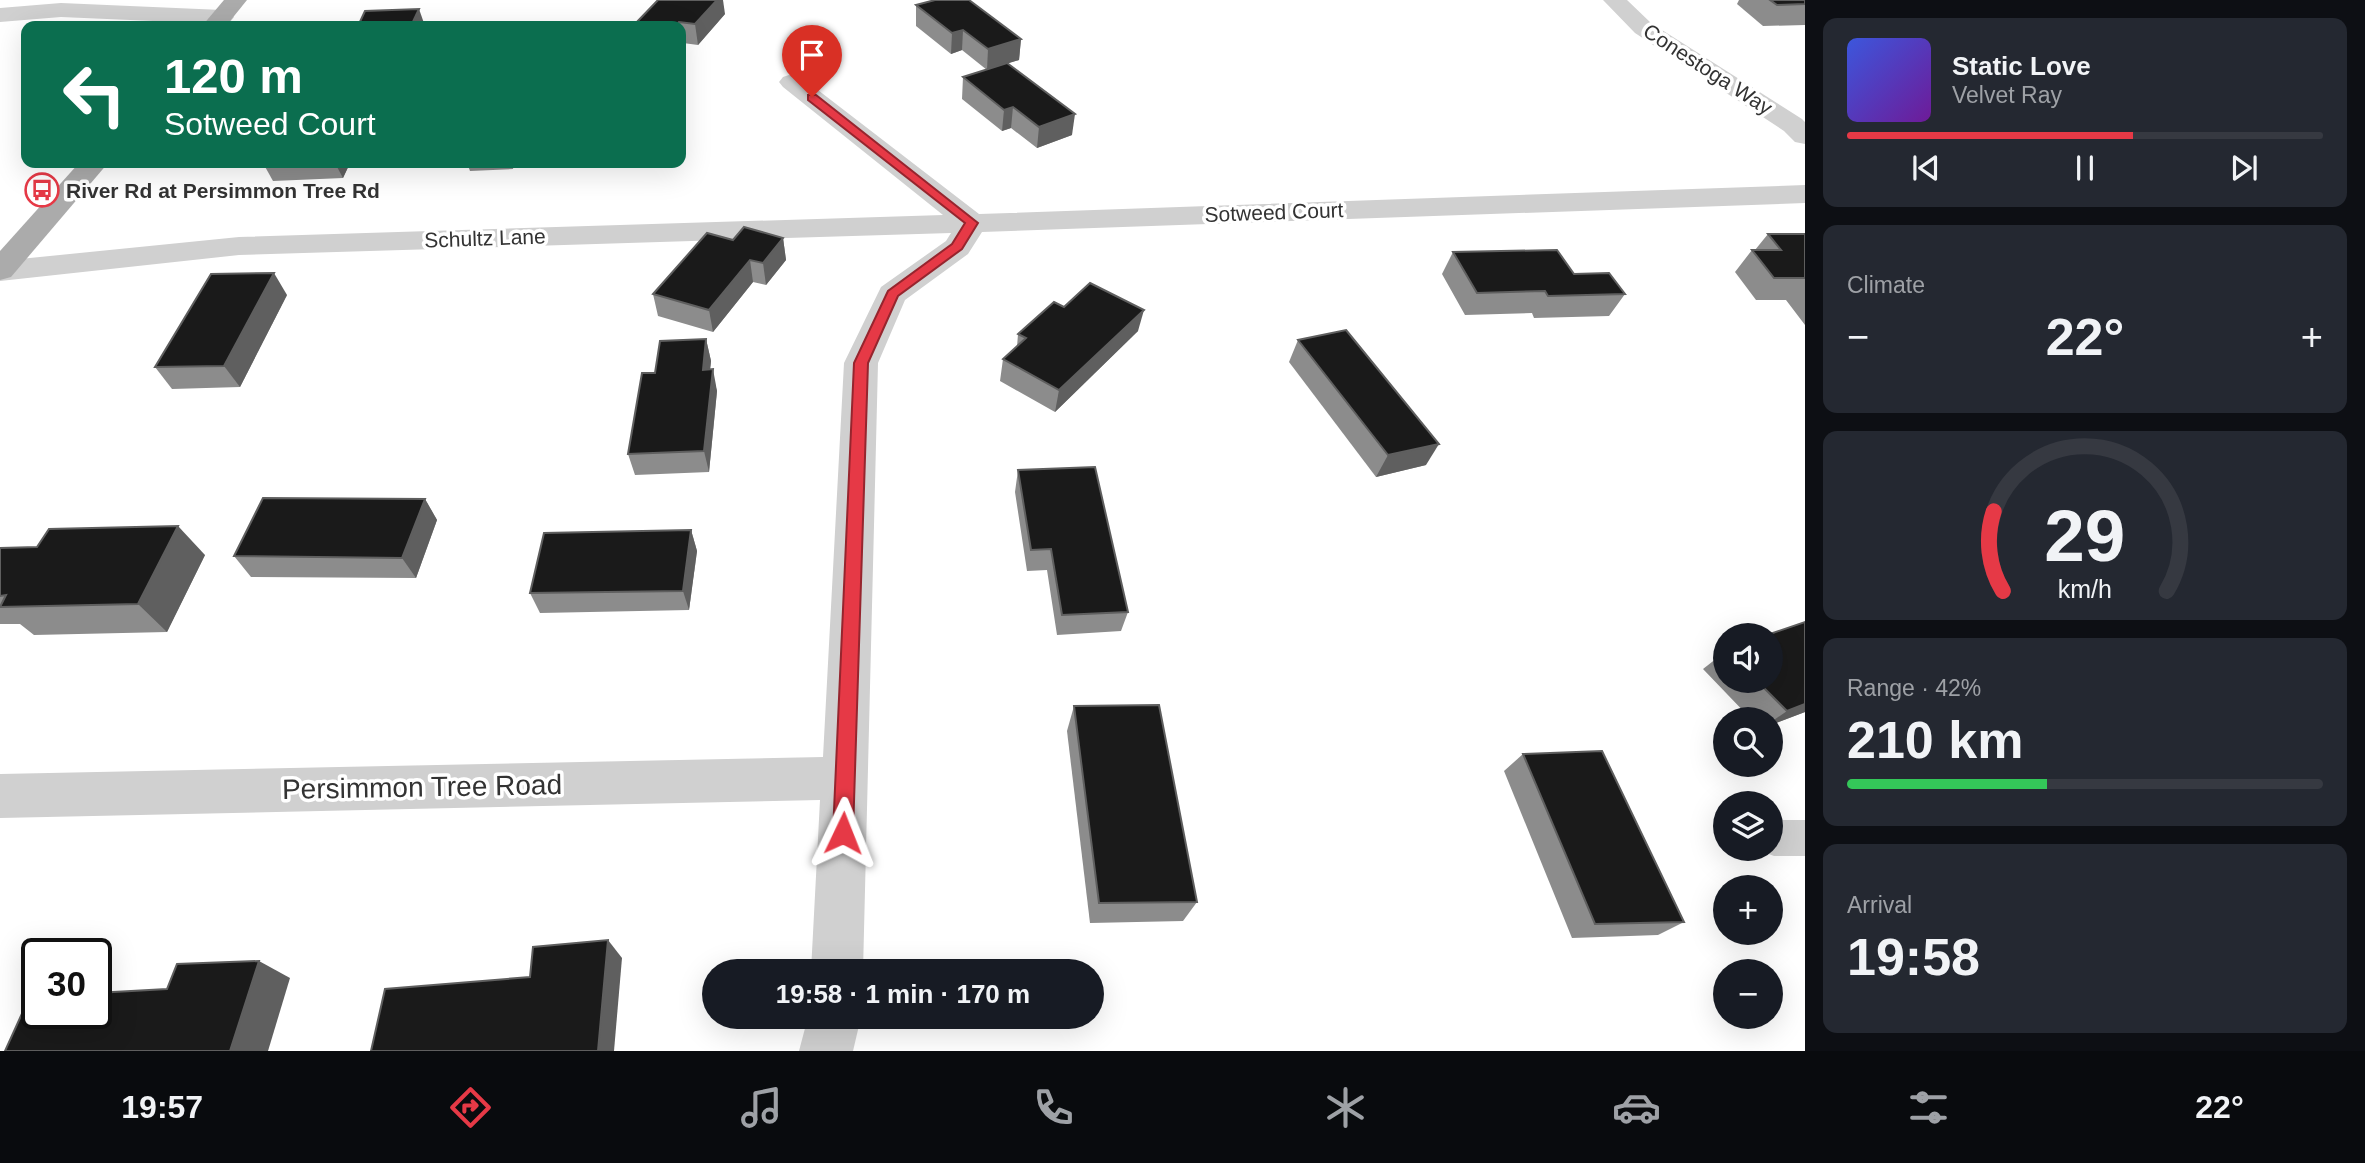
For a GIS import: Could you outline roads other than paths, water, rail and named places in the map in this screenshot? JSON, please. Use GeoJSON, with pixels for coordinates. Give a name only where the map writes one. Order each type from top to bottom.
{"type":"FeatureCollection","features":[{"type":"Feature","properties":{"kind":"main road"},"geometry":{"type":"LineString","coordinates":[[0,270],[90,168]]}},
{"type":"Feature","properties":{"kind":"street","name":"Conestoga Way"},"geometry":{"type":"LineString","coordinates":[[1614,0],[1643,27],[1793,125],[1805,136]]}},
{"type":"Feature","properties":{"kind":"street"},"geometry":{"type":"LineString","coordinates":[[0,15],[61,10],[224,14]]}},
{"type":"Feature","properties":{"kind":"street"},"geometry":{"type":"LineString","coordinates":[[792,82],[972,223],[957,247],[892,294],[861,363],[837,959]]}},
{"type":"Feature","properties":{"kind":"street","name":"Sotweed Court"},"geometry":{"type":"LineString","coordinates":[[972,223],[1805,194]]}},
{"type":"Feature","properties":{"kind":"street","name":"Schultz Lane"},"geometry":{"type":"LineString","coordinates":[[0,270],[239,246],[972,223]]}},
{"type":"Feature","properties":{"kind":"street","name":"Persimmon Tree Road"},"geometry":{"type":"LineString","coordinates":[[0,796],[845,778]]}},
{"type":"Feature","properties":{"kind":"street"},"geometry":{"type":"LineString","coordinates":[[826,1051],[832,1029]]}},
{"type":"Feature","properties":{"kind":"place","name":"River Rd at Persimmon Tree Rd"},"geometry":{"type":"Point","coordinates":[42,190]}}]}
